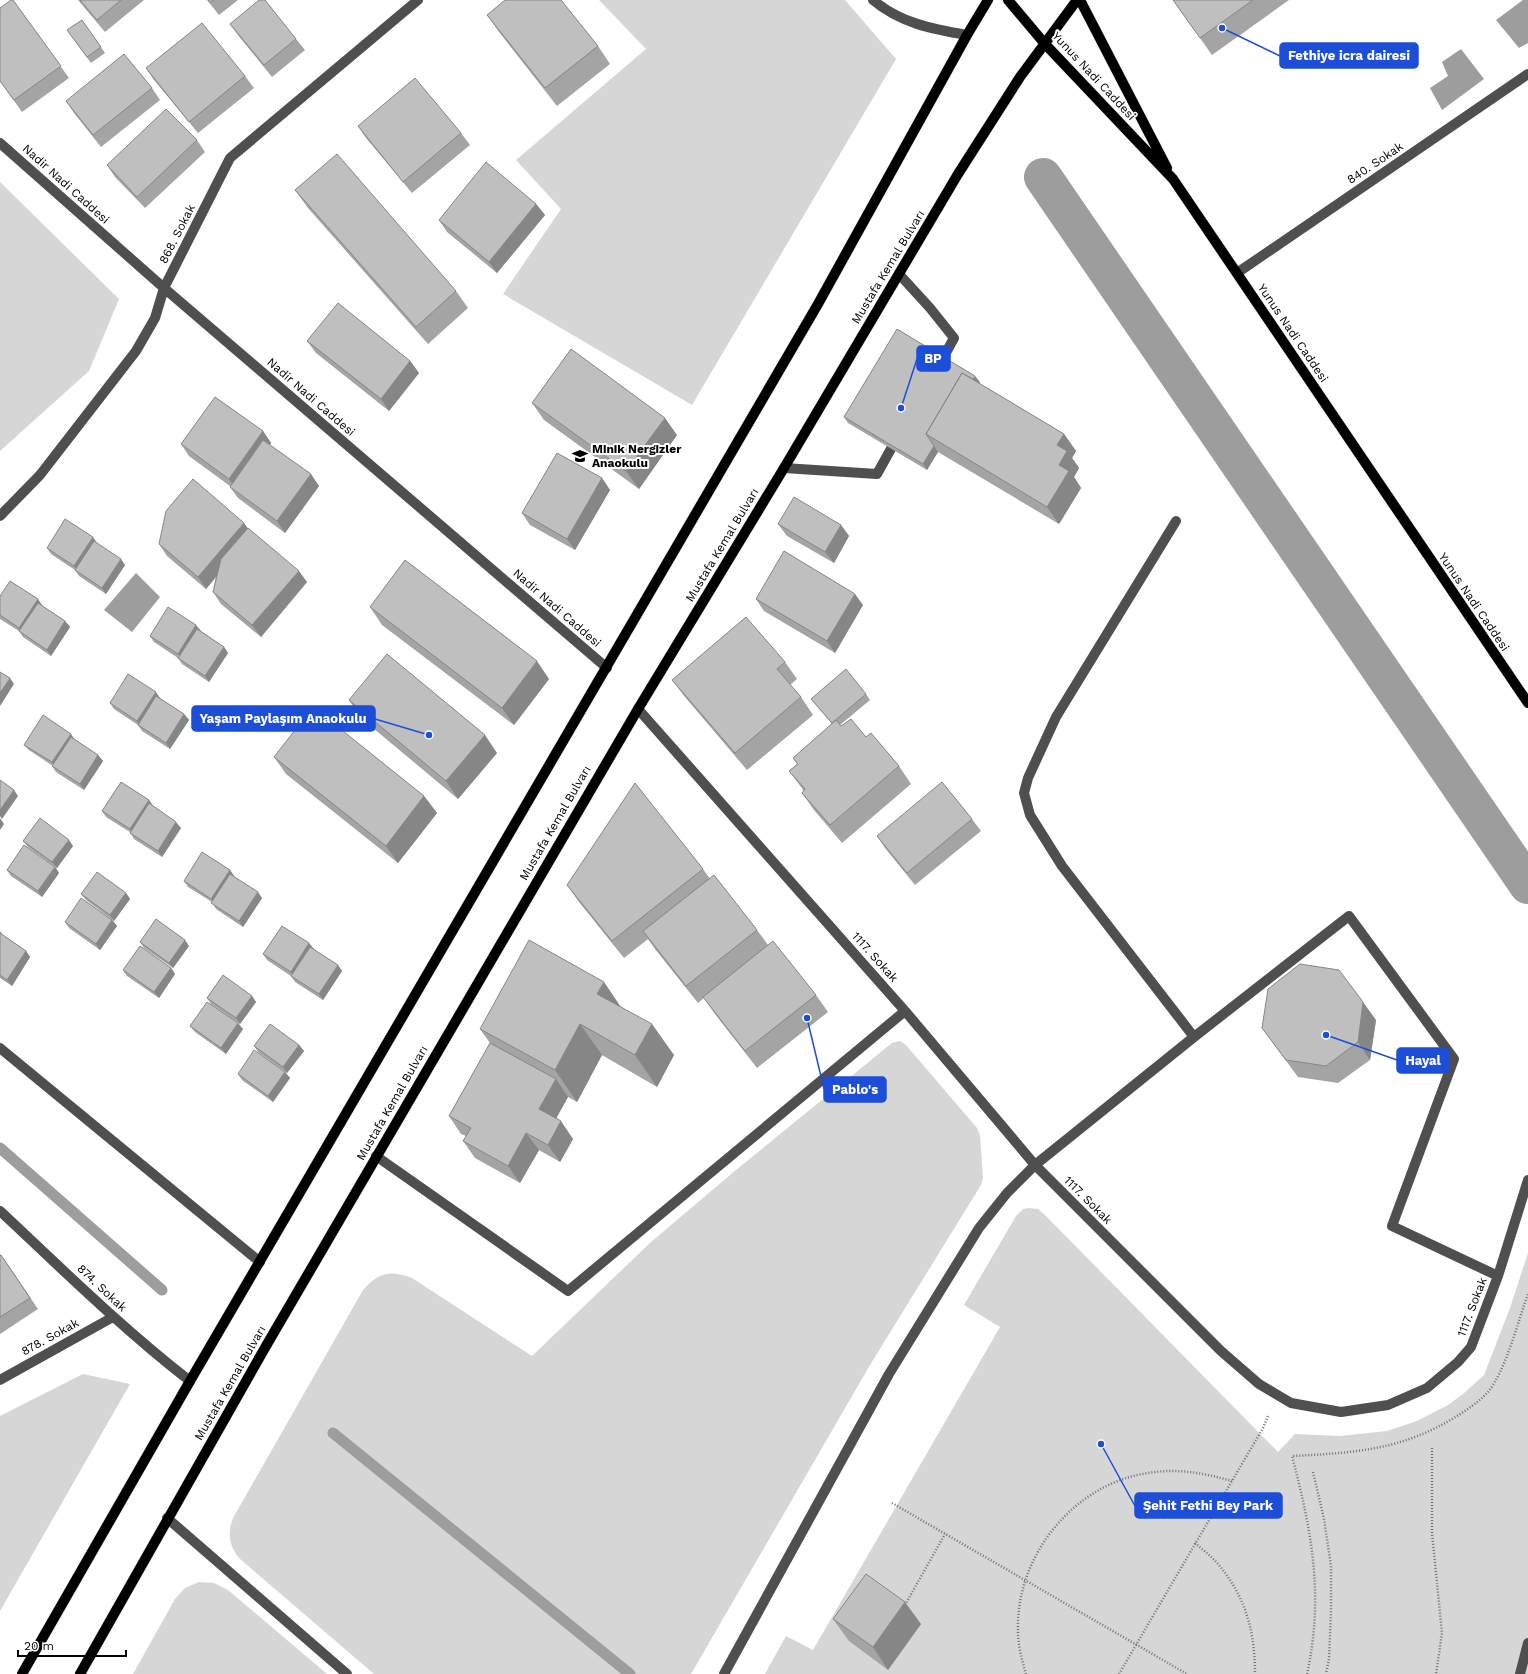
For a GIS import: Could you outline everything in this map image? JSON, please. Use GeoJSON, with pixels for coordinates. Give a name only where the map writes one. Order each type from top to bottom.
{"type":"FeatureCollection","features":[{"type":"Feature","properties":{"kind":"main road"},"geometry":{"type":"LineString","coordinates":[[22,1674],[205,1355],[818,304],[966,35],[988,0]]}},
{"type":"Feature","properties":{"kind":"main road","name":"Yunus Nadi Caddesi"},"geometry":{"type":"LineString","coordinates":[[1008,0],[1045,44],[1173,179],[1528,703]]}},
{"type":"Feature","properties":{"kind":"main road"},"geometry":{"type":"LineString","coordinates":[[1078,0],[1173,179]]}},
{"type":"Feature","properties":{"kind":"main road","name":"Mustafa Kemal Bulvarı"},"geometry":{"type":"LineString","coordinates":[[80,1674],[167,1518],[266,1346],[638,709],[784,468],[958,174],[1020,77],[1078,0]]}},
{"type":"Feature","properties":{"kind":"street","name":"868. Sokak"},"geometry":{"type":"LineString","coordinates":[[0,516],[40,475],[136,351],[155,318],[164,288],[230,158],[418,0]]}},
{"type":"Feature","properties":{"kind":"street"},"geometry":{"type":"LineString","coordinates":[[873,0],[881,7],[909,22],[933,29],[966,35]]}},
{"type":"Feature","properties":{"kind":"street","name":"840. Sokak"},"geometry":{"type":"LineString","coordinates":[[1237,273],[1528,74]]}},
{"type":"Feature","properties":{"kind":"street","name":"Nadir Nadi Caddesi"},"geometry":{"type":"LineString","coordinates":[[0,143],[164,288],[607,668]]}},
{"type":"Feature","properties":{"kind":"street"},"geometry":{"type":"LineString","coordinates":[[899,274],[930,308],[954,338],[931,379]]}},
{"type":"Feature","properties":{"kind":"street"},"geometry":{"type":"LineString","coordinates":[[784,468],[877,474],[904,426]]}},
{"type":"Feature","properties":{"kind":"street"},"geometry":{"type":"LineString","coordinates":[[1176,521],[1056,717],[1028,778],[1024,793],[1030,815],[1062,866],[1194,1037]]}},
{"type":"Feature","properties":{"kind":"street","name":"1117. Sokak"},"geometry":{"type":"LineString","coordinates":[[638,709],[905,1011],[1035,1165],[1221,1351],[1259,1384],[1292,1403],[1341,1412],[1388,1405],[1427,1388],[1458,1362],[1471,1347],[1498,1276],[1528,1180]]}},
{"type":"Feature","properties":{"kind":"street"},"geometry":{"type":"LineString","coordinates":[[724,1674],[889,1374],[979,1228],[1007,1193],[1035,1165],[1194,1037],[1349,916],[1454,1059],[1392,1226],[1498,1276]]}},
{"type":"Feature","properties":{"kind":"street"},"geometry":{"type":"LineString","coordinates":[[376,1156],[568,1291],[905,1011]]}},
{"type":"Feature","properties":{"kind":"street"},"geometry":{"type":"LineString","coordinates":[[0,1048],[260,1262]]}},
{"type":"Feature","properties":{"kind":"street","name":"874. Sokak"},"geometry":{"type":"LineString","coordinates":[[0,1211],[113,1317],[164,1361],[190,1381]]}},
{"type":"Feature","properties":{"kind":"street","name":"878. Sokak"},"geometry":{"type":"LineString","coordinates":[[0,1380],[113,1317]]}},
{"type":"Feature","properties":{"kind":"street"},"geometry":{"type":"LineString","coordinates":[[167,1518],[347,1674]]}},
{"type":"Feature","properties":{"kind":"street"},"geometry":{"type":"LineString","coordinates":[[1520,1674],[1528,1643]]}},
{"type":"Feature","properties":{"kind":"path"},"geometry":{"type":"LineString","coordinates":[[1308,1674],[1316,1610],[1315,1567],[1308,1523],[1292,1456],[1345,1453],[1394,1444],[1422,1434],[1468,1409],[1488,1392],[1500,1372],[1528,1294]]}},
{"type":"Feature","properties":{"kind":"path"},"geometry":{"type":"LineString","coordinates":[[1119,1674],[1263,1428],[1277,1394]]}},
{"type":"Feature","properties":{"kind":"path"},"geometry":{"type":"LineString","coordinates":[[1432,1448],[1432,1533],[1442,1633],[1436,1674]]}},
{"type":"Feature","properties":{"kind":"path"},"geometry":{"type":"LineString","coordinates":[[1026,1674],[1021,1658],[1018,1632],[1019,1605],[1025,1579],[1036,1553],[1052,1529],[1072,1508],[1094,1492],[1120,1480],[1148,1473],[1176,1470],[1204,1473],[1232,1481]]}},
{"type":"Feature","properties":{"kind":"path"},"geometry":{"type":"LineString","coordinates":[[1312,1472],[1324,1519],[1331,1566],[1332,1610],[1326,1674]]}},
{"type":"Feature","properties":{"kind":"path"},"geometry":{"type":"LineString","coordinates":[[892,1503],[1187,1674]]}},
{"type":"Feature","properties":{"kind":"path"},"geometry":{"type":"LineString","coordinates":[[902,1610],[945,1534]]}},
{"type":"Feature","properties":{"kind":"path"},"geometry":{"type":"LineString","coordinates":[[1195,1543],[1218,1564],[1236,1590],[1248,1618],[1255,1649],[1255,1674]]}},
{"type":"Feature","properties":{"kind":"shaded area"},"geometry":{"type":"Polygon","coordinates":[[[599,0],[845,0],[896,59],[692,405],[503,294],[561,209],[516,160],[646,49],[599,0]]]}},
{"type":"Feature","properties":{"kind":"shaded area"},"geometry":{"type":"Polygon","coordinates":[[[1523,0],[1528,0],[1528,43],[1519,48],[1496,20],[1523,0]]]}},
{"type":"Feature","properties":{"kind":"shaded area"},"geometry":{"type":"Polygon","coordinates":[[[1461,49],[1484,79],[1442,110],[1430,88],[1448,76],[1442,62],[1461,49]]]}},
{"type":"Feature","properties":{"kind":"shaded area"},"geometry":{"type":"Polygon","coordinates":[[[0,182],[119,299],[89,371],[0,451],[0,182]]]}},
{"type":"Feature","properties":{"kind":"shaded area"},"geometry":{"type":"Polygon","coordinates":[[[136,573],[160,597],[132,632],[104,610],[136,573]]]}},
{"type":"Feature","properties":{"kind":"shaded area"},"geometry":{"type":"Polygon","coordinates":[[[900,1041],[906,1045],[977,1128],[980,1136],[983,1177],[981,1185],[870,1365],[691,1674],[374,1674],[236,1554],[230,1540],[230,1529],[233,1518],[363,1290],[374,1279],[385,1274],[404,1275],[412,1278],[532,1356],[651,1242],[736,1170],[892,1043],[900,1041]]]}},
{"type":"Feature","properties":{"kind":"shaded area"},"geometry":{"type":"Polygon","coordinates":[[[1023,1209],[1038,1209],[1046,1216],[1278,1452],[1295,1434],[1340,1436],[1387,1431],[1417,1421],[1448,1405],[1463,1394],[1484,1375],[1510,1308],[1528,1253],[1528,1674],[765,1674],[786,1636],[813,1650],[1000,1327],[964,1305],[1016,1216],[1023,1209]]]}},
{"type":"Feature","properties":{"kind":"shaded area"},"geometry":{"type":"Polygon","coordinates":[[[83,1374],[130,1384],[0,1611],[0,1416],[83,1374]]]}},
{"type":"Feature","properties":{"kind":"shaded area"},"geometry":{"type":"Polygon","coordinates":[[[199,1582],[214,1583],[228,1590],[327,1674],[133,1674],[175,1599],[185,1588],[199,1582]]]}},
{"type":"Feature","properties":{"kind":"building"},"geometry":{"type":"Polygon","coordinates":[[[13,0],[61,66],[14,100],[0,81],[0,8],[13,0]]]}},
{"type":"Feature","properties":{"kind":"building"},"geometry":{"type":"Polygon","coordinates":[[[80,0],[121,0],[97,20],[80,0]]]}},
{"type":"Feature","properties":{"kind":"building"},"geometry":{"type":"Polygon","coordinates":[[[259,0],[265,0],[296,39],[264,65],[230,24],[259,0]]]}},
{"type":"Feature","properties":{"kind":"building"},"geometry":{"type":"Polygon","coordinates":[[[505,0],[561,0],[598,46],[545,88],[487,15],[505,0]]]}},
{"type":"Feature","properties":{"kind":"building"},"geometry":{"type":"Polygon","coordinates":[[[1173,0],[1253,0],[1200,38],[1173,0]]]}},
{"type":"Feature","properties":{"kind":"building"},"geometry":{"type":"Polygon","coordinates":[[[82,20],[101,47],[87,57],[67,30],[82,20]]]}},
{"type":"Feature","properties":{"kind":"building"},"geometry":{"type":"Polygon","coordinates":[[[202,23],[245,76],[189,122],[146,68],[202,23]]]}},
{"type":"Feature","properties":{"kind":"building"},"geometry":{"type":"Polygon","coordinates":[[[124,54],[152,88],[93,135],[66,101],[124,54]]]}},
{"type":"Feature","properties":{"kind":"building"},"geometry":{"type":"Polygon","coordinates":[[[415,78],[461,133],[403,182],[358,126],[415,78]]]}},
{"type":"Feature","properties":{"kind":"building"},"geometry":{"type":"Polygon","coordinates":[[[166,109],[197,140],[137,197],[107,165],[166,109]]]}},
{"type":"Feature","properties":{"kind":"building"},"geometry":{"type":"Polygon","coordinates":[[[337,154],[456,291],[416,327],[295,190],[337,154]]]}},
{"type":"Feature","properties":{"kind":"building"},"geometry":{"type":"Polygon","coordinates":[[[486,162],[536,204],[489,262],[439,220],[486,162]]]}},
{"type":"Feature","properties":{"kind":"building"},"geometry":{"type":"Polygon","coordinates":[[[338,303],[410,361],[381,399],[307,341],[338,303]]]}},
{"type":"Feature","properties":{"kind":"building"},"geometry":{"type":"Polygon","coordinates":[[[897,329],[975,376],[973,379],[962,373],[926,434],[934,446],[923,464],[844,417],[897,329]]]}},
{"type":"Feature","properties":{"kind":"building"},"geometry":{"type":"Polygon","coordinates":[[[571,349],[665,418],[626,471],[532,403],[571,349]]]}},
{"type":"Feature","properties":{"kind":"building"},"geometry":{"type":"Polygon","coordinates":[[[962,373],[1064,434],[1057,445],[1067,451],[1059,465],[1069,471],[1047,507],[926,434],[962,373]]]}},
{"type":"Feature","properties":{"kind":"building"},"geometry":{"type":"Polygon","coordinates":[[[215,397],[263,431],[229,479],[181,444],[215,397]]]}},
{"type":"Feature","properties":{"kind":"building"},"geometry":{"type":"Polygon","coordinates":[[[263,440],[311,474],[277,521],[230,487],[263,440]]]}},
{"type":"Feature","properties":{"kind":"building"},"geometry":{"type":"Polygon","coordinates":[[[557,453],[602,478],[567,539],[522,513],[557,453]]]}},
{"type":"Feature","properties":{"kind":"building"},"geometry":{"type":"Polygon","coordinates":[[[193,479],[244,523],[198,577],[159,544],[166,511],[193,479]]]}},
{"type":"Feature","properties":{"kind":"building"},"geometry":{"type":"Polygon","coordinates":[[[794,497],[841,525],[825,552],[778,524],[794,497]]]}},
{"type":"Feature","properties":{"kind":"building"},"geometry":{"type":"Polygon","coordinates":[[[65,519],[93,537],[74,566],[47,548],[65,519]]]}},
{"type":"Feature","properties":{"kind":"building"},"geometry":{"type":"Polygon","coordinates":[[[248,528],[299,571],[252,625],[213,592],[221,559],[248,528]]]}},
{"type":"Feature","properties":{"kind":"building"},"geometry":{"type":"Polygon","coordinates":[[[94,541],[121,559],[102,588],[75,570],[94,541]]]}},
{"type":"Feature","properties":{"kind":"building"},"geometry":{"type":"Polygon","coordinates":[[[784,551],[855,594],[827,641],[756,599],[784,551]]]}},
{"type":"Feature","properties":{"kind":"building"},"geometry":{"type":"Polygon","coordinates":[[[405,560],[537,661],[502,708],[370,607],[405,560]]]}},
{"type":"Feature","properties":{"kind":"building"},"geometry":{"type":"Polygon","coordinates":[[[10,581],[38,599],[19,628],[0,615],[0,596],[10,581]]]}},
{"type":"Feature","properties":{"kind":"building"},"geometry":{"type":"Polygon","coordinates":[[[38,603],[65,621],[47,650],[19,631],[38,603]]]}},
{"type":"Feature","properties":{"kind":"building"},"geometry":{"type":"Polygon","coordinates":[[[168,607],[196,625],[178,654],[150,636],[168,607]]]}},
{"type":"Feature","properties":{"kind":"building"},"geometry":{"type":"Polygon","coordinates":[[[746,617],[785,662],[777,669],[801,697],[735,753],[672,680],[746,617]]]}},
{"type":"Feature","properties":{"kind":"building"},"geometry":{"type":"Polygon","coordinates":[[[197,629],[224,647],[205,676],[178,658],[197,629]]]}},
{"type":"Feature","properties":{"kind":"building"},"geometry":{"type":"Polygon","coordinates":[[[387,654],[485,735],[446,781],[349,700],[387,654]]]}},
{"type":"Feature","properties":{"kind":"building"},"geometry":{"type":"Polygon","coordinates":[[[846,669],[866,694],[832,723],[811,699],[846,669]]]}},
{"type":"Feature","properties":{"kind":"building"},"geometry":{"type":"Polygon","coordinates":[[[0,672],[10,678],[0,693],[0,672]]]}},
{"type":"Feature","properties":{"kind":"building"},"geometry":{"type":"Polygon","coordinates":[[[128,674],[156,692],[137,721],[110,703],[128,674]]]}},
{"type":"Feature","properties":{"kind":"building"},"geometry":{"type":"Polygon","coordinates":[[[156,696],[184,714],[166,743],[138,725],[156,696]]]}},
{"type":"Feature","properties":{"kind":"building"},"geometry":{"type":"Polygon","coordinates":[[[313,707],[424,796],[386,846],[274,757],[313,707]]]}},
{"type":"Feature","properties":{"kind":"building"},"geometry":{"type":"Polygon","coordinates":[[[43,715],[71,734],[52,762],[24,745],[43,715]]]}},
{"type":"Feature","properties":{"kind":"building"},"geometry":{"type":"Polygon","coordinates":[[[851,719],[866,737],[871,733],[899,766],[830,825],[802,793],[805,789],[789,771],[798,764],[793,758],[836,720],[841,726],[851,719]]]}},
{"type":"Feature","properties":{"kind":"building"},"geometry":{"type":"Polygon","coordinates":[[[71,737],[98,755],[80,784],[52,766],[71,737]]]}},
{"type":"Feature","properties":{"kind":"building"},"geometry":{"type":"Polygon","coordinates":[[[0,780],[14,790],[0,810],[0,780]]]}},
{"type":"Feature","properties":{"kind":"building"},"geometry":{"type":"Polygon","coordinates":[[[121,782],[149,800],[130,829],[102,811],[121,782]]]}},
{"type":"Feature","properties":{"kind":"building"},"geometry":{"type":"Polygon","coordinates":[[[942,782],[972,819],[907,873],[877,836],[942,782]]]}},
{"type":"Feature","properties":{"kind":"building"},"geometry":{"type":"Polygon","coordinates":[[[635,783],[703,869],[612,941],[567,885],[635,783]]]}},
{"type":"Feature","properties":{"kind":"building"},"geometry":{"type":"Polygon","coordinates":[[[149,803],[176,822],[158,851],[130,833],[149,803]]]}},
{"type":"Feature","properties":{"kind":"building"},"geometry":{"type":"Polygon","coordinates":[[[40,818],[69,840],[52,862],[23,841],[40,818]]]}},
{"type":"Feature","properties":{"kind":"building"},"geometry":{"type":"Polygon","coordinates":[[[24,845],[55,867],[38,891],[7,870],[24,845]]]}},
{"type":"Feature","properties":{"kind":"building"},"geometry":{"type":"Polygon","coordinates":[[[202,852],[230,870],[211,899],[184,881],[202,852]]]}},
{"type":"Feature","properties":{"kind":"building"},"geometry":{"type":"Polygon","coordinates":[[[97,872],[126,893],[110,915],[81,894],[97,872]]]}},
{"type":"Feature","properties":{"kind":"building"},"geometry":{"type":"Polygon","coordinates":[[[230,874],[258,892],[239,921],[211,903],[230,874]]]}},
{"type":"Feature","properties":{"kind":"building"},"geometry":{"type":"Polygon","coordinates":[[[714,875],[757,930],[686,986],[643,931],[714,875]]]}},
{"type":"Feature","properties":{"kind":"building"},"geometry":{"type":"Polygon","coordinates":[[[81,898],[112,920],[96,944],[65,922],[81,898]]]}},
{"type":"Feature","properties":{"kind":"building"},"geometry":{"type":"Polygon","coordinates":[[[156,919],[185,940],[169,963],[140,942],[156,919]]]}},
{"type":"Feature","properties":{"kind":"building"},"geometry":{"type":"Polygon","coordinates":[[[282,926],[309,943],[291,972],[263,954],[282,926]]]}},
{"type":"Feature","properties":{"kind":"building"},"geometry":{"type":"Polygon","coordinates":[[[0,933],[26,951],[7,980],[0,975],[0,933]]]}},
{"type":"Feature","properties":{"kind":"building"},"geometry":{"type":"Polygon","coordinates":[[[529,940],[604,982],[597,994],[652,1024],[635,1055],[580,1024],[555,1070],[480,1029],[529,940]]]}},
{"type":"Feature","properties":{"kind":"building"},"geometry":{"type":"Polygon","coordinates":[[[773,941],[816,995],[745,1051],[703,997],[773,941]]]}},
{"type":"Feature","properties":{"kind":"building"},"geometry":{"type":"Polygon","coordinates":[[[140,946],[171,968],[154,992],[123,970],[140,946]]]}},
{"type":"Feature","properties":{"kind":"building"},"geometry":{"type":"Polygon","coordinates":[[[310,947],[338,965],[319,994],[291,976],[310,947]]]}},
{"type":"Feature","properties":{"kind":"building"},"geometry":{"type":"Polygon","coordinates":[[[1300,964],[1339,970],[1363,1002],[1358,1042],[1326,1066],[1286,1060],[1262,1028],[1268,989],[1300,964]]]}},
{"type":"Feature","properties":{"kind":"building"},"geometry":{"type":"Polygon","coordinates":[[[223,975],[252,996],[236,1018],[207,998],[223,975]]]}},
{"type":"Feature","properties":{"kind":"building"},"geometry":{"type":"Polygon","coordinates":[[[207,1002],[238,1023],[221,1048],[190,1026],[207,1002]]]}},
{"type":"Feature","properties":{"kind":"building"},"geometry":{"type":"Polygon","coordinates":[[[270,1024],[299,1045],[283,1067],[254,1046],[270,1024]]]}},
{"type":"Feature","properties":{"kind":"building"},"geometry":{"type":"Polygon","coordinates":[[[490,1043],[556,1079],[539,1109],[561,1121],[548,1145],[526,1133],[508,1166],[463,1141],[471,1128],[449,1116],[490,1043]]]}},
{"type":"Feature","properties":{"kind":"building"},"geometry":{"type":"Polygon","coordinates":[[[254,1050],[285,1072],[268,1096],[238,1074],[254,1050]]]}},
{"type":"Feature","properties":{"kind":"building"},"geometry":{"type":"Polygon","coordinates":[[[0,1255],[30,1298],[0,1317],[0,1255]]]}},
{"type":"Feature","properties":{"kind":"building"},"geometry":{"type":"Polygon","coordinates":[[[866,1574],[905,1602],[873,1647],[833,1619],[866,1574]]]}},
{"type":"Feature","properties":{"kind":"waterway"},"geometry":{"type":"LineString","coordinates":[[1043,177],[1528,885]]}},
{"type":"Feature","properties":{"kind":"waterway"},"geometry":{"type":"LineString","coordinates":[[0,1148],[162,1290]]}},
{"type":"Feature","properties":{"kind":"waterway"},"geometry":{"type":"LineString","coordinates":[[333,1433],[630,1674]]}},
{"type":"Feature","properties":{"kind":"place","name":"Fethiye icra dairesi"},"geometry":{"type":"Point","coordinates":[1222,28]}},
{"type":"Feature","properties":{"kind":"place","name":"BP"},"geometry":{"type":"Point","coordinates":[901,408]}},
{"type":"Feature","properties":{"kind":"place","name":"Minik Nergizler Anaokulu"},"geometry":{"type":"Point","coordinates":[580,456]}},
{"type":"Feature","properties":{"kind":"place","name":"Yaşam Paylaşım Anaokulu"},"geometry":{"type":"Point","coordinates":[429,735]}},
{"type":"Feature","properties":{"kind":"place","name":"Pablo's"},"geometry":{"type":"Point","coordinates":[807,1018]}},
{"type":"Feature","properties":{"kind":"place","name":"Hayal"},"geometry":{"type":"Point","coordinates":[1326,1035]}},
{"type":"Feature","properties":{"kind":"place","name":"Şehit Fethi Bey Park"},"geometry":{"type":"Point","coordinates":[1101,1444]}}]}
